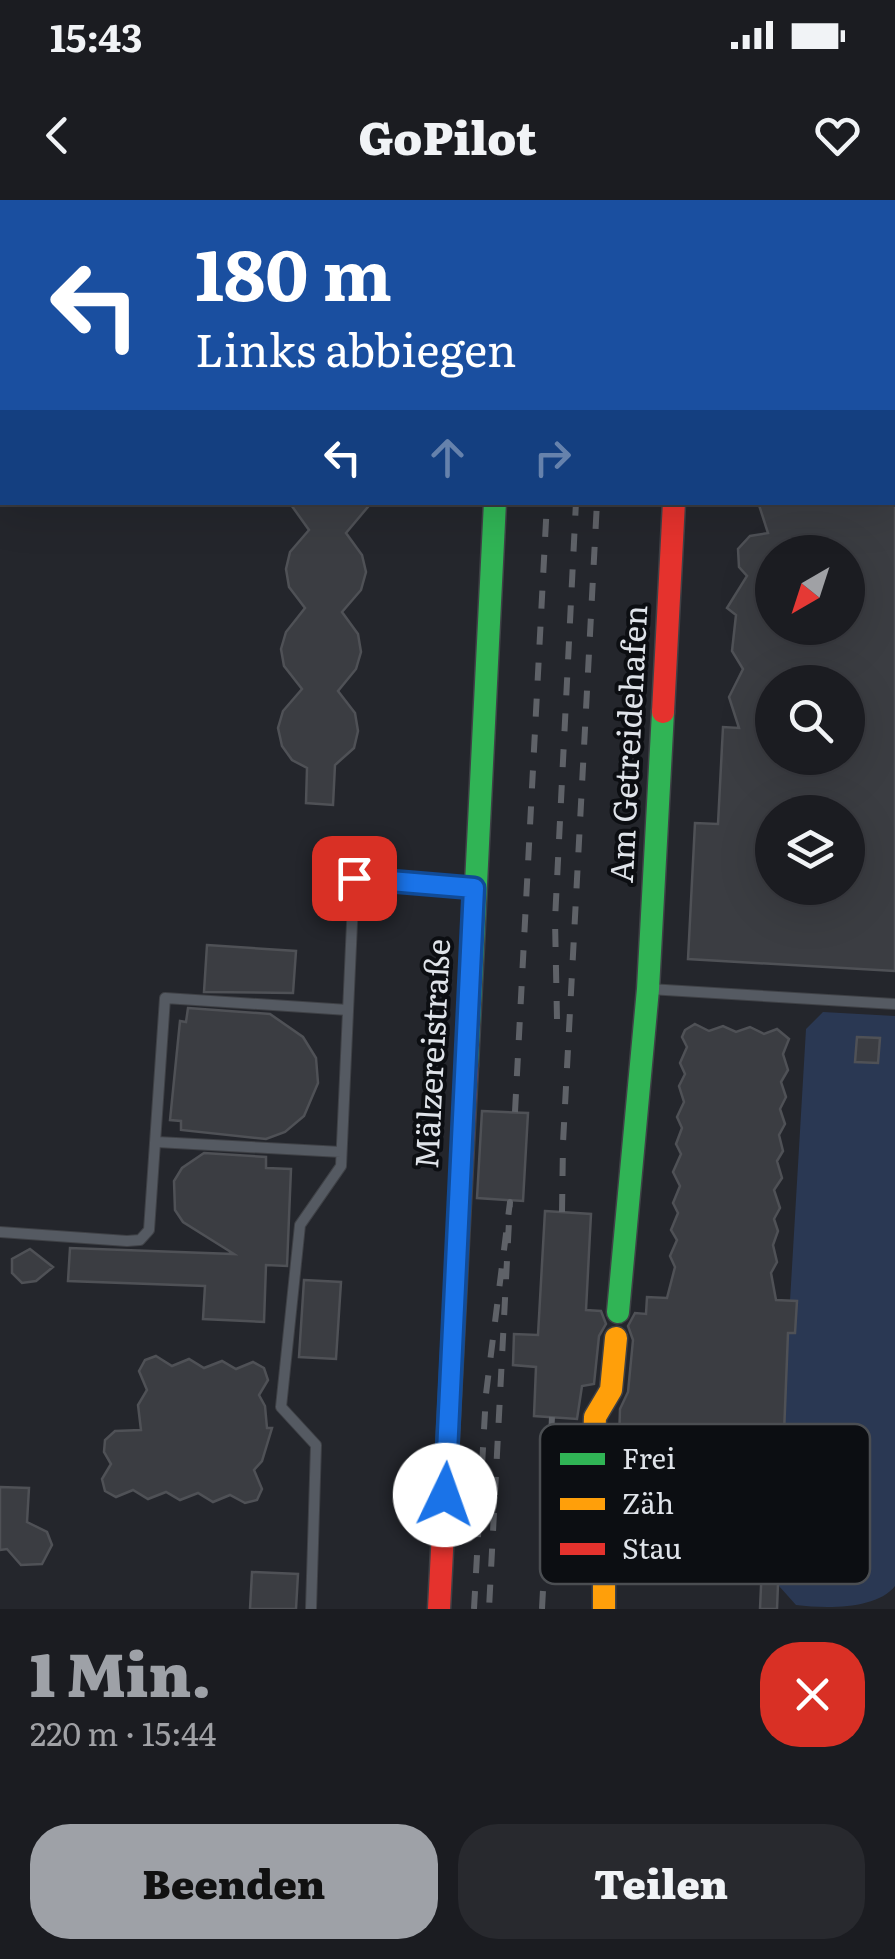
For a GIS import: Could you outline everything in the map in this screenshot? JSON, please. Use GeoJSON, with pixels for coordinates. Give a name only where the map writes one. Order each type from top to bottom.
{"type":"FeatureCollection","features":[{"type":"Feature","properties":{"kind":"street","name":"Mälzereistraße"},"geometry":{"type":"LineString","coordinates":[[439,1609],[496,505]]}},
{"type":"Feature","properties":{"kind":"street","name":"Am Getreidehafen"},"geometry":{"type":"LineString","coordinates":[[618,1312],[648,989],[674,505]]}},
{"type":"Feature","properties":{"kind":"street"},"geometry":{"type":"LineString","coordinates":[[595,1424],[611,1390],[616,1338]]}},
{"type":"Feature","properties":{"kind":"lane"},"geometry":{"type":"LineString","coordinates":[[311,1609],[316,1445],[281,1407],[300,1226],[341,1166],[354,878],[474,888]]}},
{"type":"Feature","properties":{"kind":"lane"},"geometry":{"type":"LineString","coordinates":[[648,989],[895,1004]]}},
{"type":"Feature","properties":{"kind":"lane"},"geometry":{"type":"LineString","coordinates":[[0,1232],[140,1240],[152,1218],[165,998],[348,1010]]}},
{"type":"Feature","properties":{"kind":"lane"},"geometry":{"type":"LineString","coordinates":[[156,1142],[342,1152]]}},
{"type":"Feature","properties":{"kind":"shaded area"},"geometry":{"type":"Polygon","coordinates":[[[823,1012],[895,1016],[895,1586],[876,1599],[837,1607],[796,1605],[779,1584],[870,1584],[870,1424],[783,1424],[788,1333],[796,1301],[790,1301],[806,1029],[823,1012]]]}},
{"type":"Feature","properties":{"kind":"building"},"geometry":{"type":"Polygon","coordinates":[[[291,505],[369,505],[346,533],[362,555],[366,572],[361,590],[342,612],[358,634],[361,652],[356,669],[338,691],[355,713],[358,731],[354,748],[335,765],[333,805],[306,803],[307,768],[292,760],[282,746],[278,728],[283,711],[302,689],[284,666],[281,649],[286,632],[305,608],[289,587],[286,569],[290,552],[309,530],[291,505]]]}},
{"type":"Feature","properties":{"kind":"building"},"geometry":{"type":"Polygon","coordinates":[[[759,505],[895,505],[895,971],[688,959],[695,823],[718,824],[723,727],[739,728],[729,697],[743,669],[732,651],[736,615],[727,608],[747,576],[739,567],[738,549],[755,535],[755,645],[865,645],[865,535],[756,535],[768,533],[759,505]]]}},
{"type":"Feature","properties":{"kind":"building"},"geometry":{"type":"Polygon","coordinates":[[[207,945],[296,951],[293,993],[204,992],[207,945]]]}},
{"type":"Feature","properties":{"kind":"building"},"geometry":{"type":"Polygon","coordinates":[[[188,1008],[270,1014],[303,1037],[316,1058],[318,1083],[304,1116],[285,1132],[266,1139],[181,1130],[181,1121],[170,1120],[180,1021],[186,1022],[188,1008]]]}},
{"type":"Feature","properties":{"kind":"building"},"geometry":{"type":"Polygon","coordinates":[[[695,1024],[709,1031],[723,1026],[736,1032],[750,1027],[764,1034],[777,1029],[789,1039],[783,1054],[788,1070],[781,1082],[786,1097],[780,1109],[785,1124],[779,1135],[783,1151],[777,1161],[782,1178],[774,1190],[780,1208],[774,1219],[778,1231],[773,1245],[777,1262],[771,1273],[776,1300],[797,1301],[795,1333],[788,1333],[784,1424],[620,1424],[620,1409],[628,1392],[633,1340],[628,1326],[635,1313],[646,1314],[647,1297],[667,1298],[675,1267],[670,1256],[677,1240],[671,1230],[678,1213],[673,1203],[680,1186],[673,1172],[681,1154],[676,1144],[682,1128],[677,1117],[684,1102],[679,1086],[685,1074],[680,1063],[687,1047],[682,1037],[695,1024]]]}},
{"type":"Feature","properties":{"kind":"building"},"geometry":{"type":"Polygon","coordinates":[[[857,1037],[880,1038],[878,1063],[855,1062],[857,1037]]]}},
{"type":"Feature","properties":{"kind":"building"},"geometry":{"type":"Polygon","coordinates":[[[482,1111],[528,1113],[523,1201],[477,1198],[482,1111]]]}},
{"type":"Feature","properties":{"kind":"building"},"geometry":{"type":"Polygon","coordinates":[[[204,1153],[266,1157],[266,1168],[291,1169],[287,1266],[266,1265],[264,1322],[203,1319],[205,1286],[68,1281],[70,1248],[234,1254],[183,1222],[175,1210],[174,1181],[182,1168],[204,1153]]]}},
{"type":"Feature","properties":{"kind":"building"},"geometry":{"type":"Polygon","coordinates":[[[545,1211],[591,1214],[586,1310],[601,1311],[606,1324],[599,1336],[594,1384],[582,1386],[577,1419],[534,1416],[536,1367],[513,1365],[514,1334],[538,1335],[545,1211]]]}},
{"type":"Feature","properties":{"kind":"building"},"geometry":{"type":"Polygon","coordinates":[[[30,1249],[53,1267],[36,1281],[22,1283],[12,1273],[12,1259],[30,1249]]]}},
{"type":"Feature","properties":{"kind":"building"},"geometry":{"type":"Polygon","coordinates":[[[304,1280],[341,1282],[336,1359],[299,1357],[304,1280]]]}},
{"type":"Feature","properties":{"kind":"building"},"geometry":{"type":"Polygon","coordinates":[[[156,1356],[172,1366],[189,1359],[204,1368],[222,1361],[236,1369],[253,1362],[264,1368],[268,1380],[259,1395],[265,1406],[267,1428],[272,1428],[262,1461],[254,1470],[262,1489],[257,1500],[245,1503],[230,1495],[213,1502],[198,1493],[180,1500],[166,1492],[148,1499],[133,1490],[116,1497],[105,1491],[102,1479],[111,1464],[104,1452],[105,1440],[115,1431],[141,1430],[138,1405],[147,1390],[139,1371],[145,1360],[156,1356]]]}},
{"type":"Feature","properties":{"kind":"building"},"geometry":{"type":"Polygon","coordinates":[[[0,1487],[29,1488],[27,1522],[47,1532],[52,1545],[42,1564],[21,1565],[7,1549],[0,1550],[0,1487]]]}},
{"type":"Feature","properties":{"kind":"building"},"geometry":{"type":"Polygon","coordinates":[[[252,1572],[298,1574],[296,1609],[250,1609],[252,1572]]]}},
{"type":"Feature","properties":{"kind":"building"},"geometry":{"type":"Polygon","coordinates":[[[761,1584],[778,1584],[777,1609],[760,1609],[761,1584]]]}},
{"type":"Feature","properties":{"kind":"railway"},"geometry":{"type":"LineString","coordinates":[[515,1112],[547,505]]}},
{"type":"Feature","properties":{"kind":"railway"},"geometry":{"type":"LineString","coordinates":[[557,1019],[555,920],[576,505]]}},
{"type":"Feature","properties":{"kind":"railway"},"geometry":{"type":"LineString","coordinates":[[562,1212],[597,505]]}},
{"type":"Feature","properties":{"kind":"railway"},"geometry":{"type":"LineString","coordinates":[[474,1609],[486,1394],[510,1202],[489,1609]]}},
{"type":"Feature","properties":{"kind":"railway"},"geometry":{"type":"LineString","coordinates":[[552,1417],[552,1424]]}},
{"type":"Feature","properties":{"kind":"railway"},"geometry":{"type":"LineString","coordinates":[[542,1609],[543,1584]]}},
{"type":"Feature","properties":{"kind":"traffic: fast"},"geometry":{"type":"LineString","coordinates":[[467,1065],[495,505]]}},
{"type":"Feature","properties":{"kind":"traffic: fast"},"geometry":{"type":"LineString","coordinates":[[618,1312],[648,989],[663,712]]}},
{"type":"Feature","properties":{"kind":"traffic: slow"},"geometry":{"type":"LineString","coordinates":[[595,1424],[611,1390],[616,1338]]}},
{"type":"Feature","properties":{"kind":"traffic: slow"},"geometry":{"type":"LineString","coordinates":[[604,1584],[604,1609]]}},
{"type":"Feature","properties":{"kind":"traffic: jam"},"geometry":{"type":"LineString","coordinates":[[663,712],[674,505]]}},
{"type":"Feature","properties":{"kind":"traffic: jam"},"geometry":{"type":"LineString","coordinates":[[439,1609],[467,1065]]}},
{"type":"Feature","properties":{"kind":"route"},"geometry":{"type":"LineString","coordinates":[[354,878],[474,888],[445,1495]]}}]}
